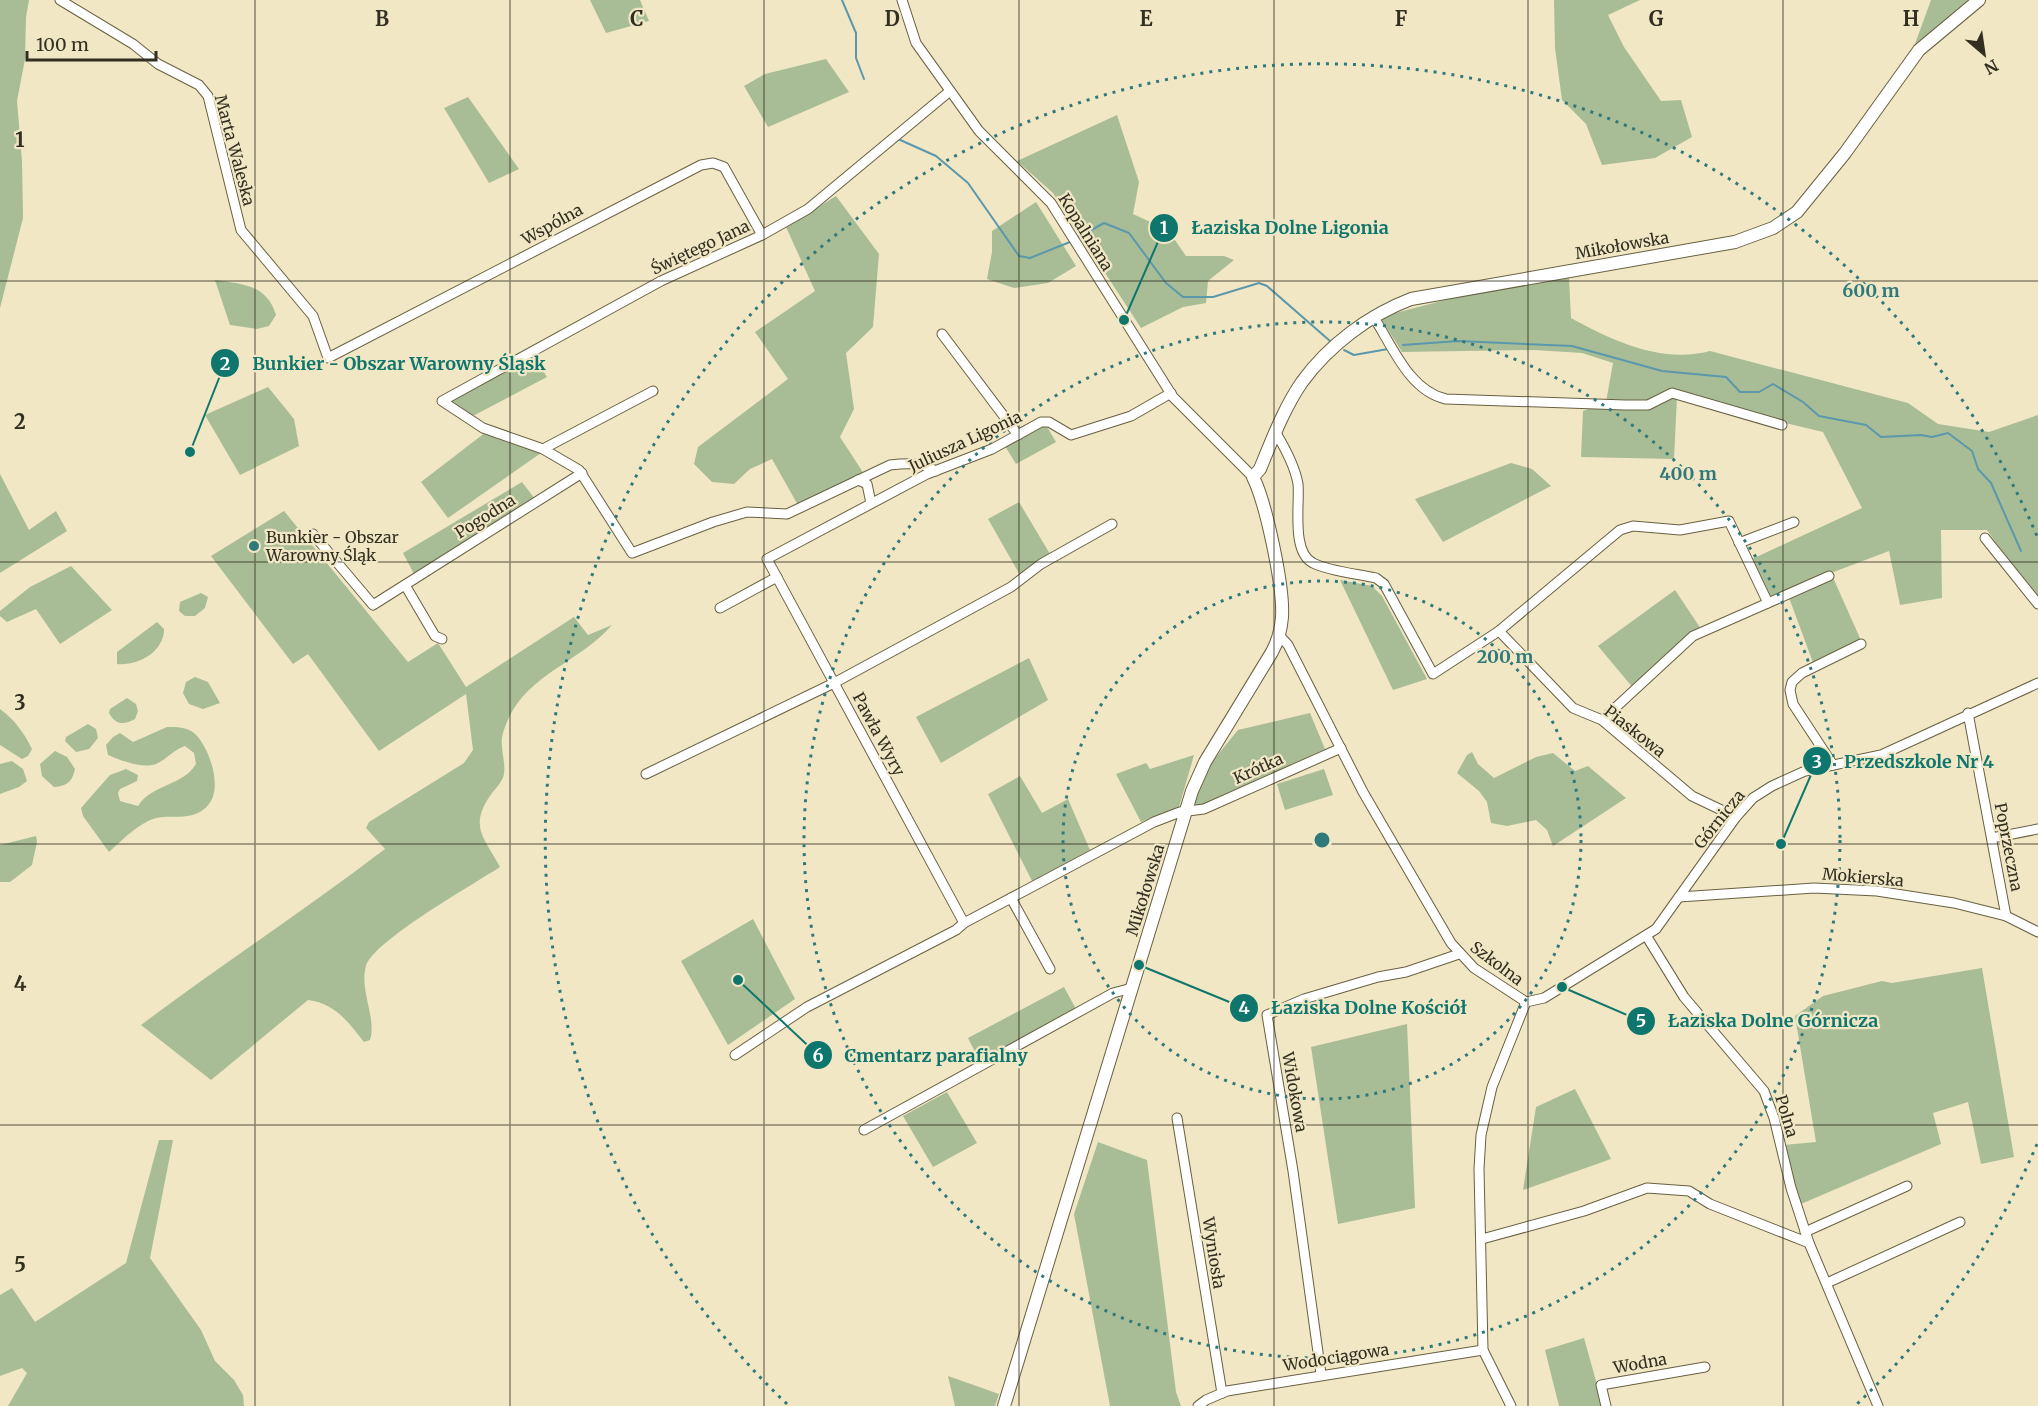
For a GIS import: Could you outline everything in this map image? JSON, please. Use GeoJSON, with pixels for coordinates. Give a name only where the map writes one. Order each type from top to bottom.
{"type":"FeatureCollection","features":[{"type":"Feature","properties":{"kind":"street","name":"Marta Waleska"},"geometry":{"type":"LineString","coordinates":[[60,0],[133,44],[158,64],[199,85],[208,96],[241,230],[313,316],[328,358]]}},
{"type":"Feature","properties":{"kind":"street","name":"Kopalniana"},"geometry":{"type":"LineString","coordinates":[[902,0],[916,43],[994,149],[1039,188],[1068,229],[1170,393],[1253,477]]}},
{"type":"Feature","properties":{"kind":"street","name":"Mikołowska"},"geometry":{"type":"LineString","coordinates":[[1004,1406],[1186,812],[1205,762],[1272,652],[1279,635],[1281,600],[1262,497],[1253,477],[1260,469],[1276,433],[1309,374],[1334,348],[1373,316],[1411,299],[1735,242],[1773,228],[1797,212],[1821,183],[1919,50],[1979,0]]}},
{"type":"Feature","properties":{"kind":"street","name":"Świętego Jana"},"geometry":{"type":"LineString","coordinates":[[543,449],[483,428],[442,401],[661,281],[762,235],[808,209],[950,91]]}},
{"type":"Feature","properties":{"kind":"street","name":"Wspólna"},"geometry":{"type":"LineString","coordinates":[[328,358],[701,165],[713,163],[724,167],[762,235]]}},
{"type":"Feature","properties":{"kind":"street"},"geometry":{"type":"LineString","coordinates":[[1373,316],[1414,380],[1432,396],[1446,399],[1648,405],[1672,393],[1782,425]]}},
{"type":"Feature","properties":{"kind":"street"},"geometry":{"type":"LineString","coordinates":[[942,334],[1018,435]]}},
{"type":"Feature","properties":{"kind":"street"},"geometry":{"type":"LineString","coordinates":[[543,449],[653,391]]}},
{"type":"Feature","properties":{"kind":"street","name":"Juliusza Ligonia"},"geometry":{"type":"LineString","coordinates":[[767,559],[871,503],[936,471],[992,449],[1041,422],[1049,422],[1071,435],[1131,416],[1170,393]]}},
{"type":"Feature","properties":{"kind":"street"},"geometry":{"type":"LineString","coordinates":[[1276,433],[1287,452],[1298,483],[1299,542],[1304,553],[1312,562],[1376,578],[1384,584],[1433,674],[1499,632],[1620,531],[1633,526],[1680,530],[1729,521],[1768,603]]}},
{"type":"Feature","properties":{"kind":"street"},"geometry":{"type":"LineString","coordinates":[[543,449],[582,473],[632,553],[712,522],[747,513],[788,514],[890,465],[906,463],[926,465],[936,471]]}},
{"type":"Feature","properties":{"kind":"street","name":"Pogodna"},"geometry":{"type":"LineString","coordinates":[[313,534],[373,604],[582,473]]}},
{"type":"Feature","properties":{"kind":"street"},"geometry":{"type":"LineString","coordinates":[[858,480],[867,484],[871,503]]}},
{"type":"Feature","properties":{"kind":"street"},"geometry":{"type":"LineString","coordinates":[[1739,543],[1794,522]]}},
{"type":"Feature","properties":{"kind":"street"},"geometry":{"type":"LineString","coordinates":[[646,774],[834,683],[1011,587],[1041,564],[1112,524]]}},
{"type":"Feature","properties":{"kind":"street"},"geometry":{"type":"LineString","coordinates":[[1985,538],[2038,604]]}},
{"type":"Feature","properties":{"kind":"street","name":"Pawła Wyry"},"geometry":{"type":"LineString","coordinates":[[767,559],[964,923]]}},
{"type":"Feature","properties":{"kind":"street"},"geometry":{"type":"LineString","coordinates":[[1602,720],[1693,636],[1829,576]]}},
{"type":"Feature","properties":{"kind":"street"},"geometry":{"type":"LineString","coordinates":[[720,608],[777,577]]}},
{"type":"Feature","properties":{"kind":"street"},"geometry":{"type":"LineString","coordinates":[[405,585],[435,636],[442,639]]}},
{"type":"Feature","properties":{"kind":"street","name":"Piaskowa"},"geometry":{"type":"LineString","coordinates":[[1499,632],[1574,708],[1602,720],[1692,796],[1736,817]]}},
{"type":"Feature","properties":{"kind":"street","name":"Szkolna"},"geometry":{"type":"LineString","coordinates":[[1279,635],[1288,645],[1376,815],[1459,954],[1474,968],[1526,1002],[1492,1087],[1481,1135],[1479,1169],[1483,1350]]}},
{"type":"Feature","properties":{"kind":"street"},"geometry":{"type":"LineString","coordinates":[[1833,765],[1793,704],[1790,690],[1792,682],[1802,673],[1861,644]]}},
{"type":"Feature","properties":{"kind":"street","name":"Górnicza"},"geometry":{"type":"LineString","coordinates":[[1526,1002],[1544,998],[1647,937],[1665,919],[1736,817],[1753,798],[1772,786],[1805,771],[1881,755],[2038,682]]}},
{"type":"Feature","properties":{"kind":"street","name":"Poprzeczna"},"geometry":{"type":"LineString","coordinates":[[1968,713],[2006,916]]}},
{"type":"Feature","properties":{"kind":"street","name":"Krótka"},"geometry":{"type":"LineString","coordinates":[[735,1054],[807,1007],[956,930],[964,923],[1136,830],[1171,814],[1203,809],[1341,748]]}},
{"type":"Feature","properties":{"kind":"street"},"geometry":{"type":"LineString","coordinates":[[1992,838],[2038,829]]}},
{"type":"Feature","properties":{"kind":"street","name":"Mokierska"},"geometry":{"type":"LineString","coordinates":[[1679,897],[1814,888],[1877,891],[1954,903],[2006,916],[2038,932]]}},
{"type":"Feature","properties":{"kind":"street"},"geometry":{"type":"LineString","coordinates":[[1011,898],[1050,969]]}},
{"type":"Feature","properties":{"kind":"street","name":"Polna"},"geometry":{"type":"LineString","coordinates":[[1647,937],[1684,997],[1764,1091],[1774,1118],[1791,1188],[1809,1243],[1878,1406]]}},
{"type":"Feature","properties":{"kind":"street","name":"Widokowa"},"geometry":{"type":"LineString","coordinates":[[1321,1374],[1293,1170],[1267,1015],[1304,999],[1378,977],[1406,972],[1459,954]]}},
{"type":"Feature","properties":{"kind":"street"},"geometry":{"type":"LineString","coordinates":[[864,1130],[1113,993],[1132,988]]}},
{"type":"Feature","properties":{"kind":"street","name":"Wyniosła"},"geometry":{"type":"LineString","coordinates":[[1178,1118],[1222,1393]]}},
{"type":"Feature","properties":{"kind":"street"},"geometry":{"type":"LineString","coordinates":[[1806,1232],[1907,1186]]}},
{"type":"Feature","properties":{"kind":"street"},"geometry":{"type":"LineString","coordinates":[[1482,1239],[1584,1211],[1647,1188],[1689,1191],[1710,1204],[1809,1243]]}},
{"type":"Feature","properties":{"kind":"street"},"geometry":{"type":"LineString","coordinates":[[1827,1284],[1960,1222]]}},
{"type":"Feature","properties":{"kind":"street"},"geometry":{"type":"LineString","coordinates":[[1483,1350],[1512,1406]]}},
{"type":"Feature","properties":{"kind":"street","name":"Wodociągowa"},"geometry":{"type":"LineString","coordinates":[[1198,1406],[1222,1393],[1321,1374],[1483,1350]]}},
{"type":"Feature","properties":{"kind":"street","name":"Wodna"},"geometry":{"type":"LineString","coordinates":[[1606,1406],[1601,1385],[1705,1367]]}},
{"type":"Feature","properties":{"kind":"green space"},"geometry":{"type":"Polygon","coordinates":[[[0,0],[29,0],[26,17],[25,59],[17,101],[22,161],[23,218],[0,308],[0,0]]]}},
{"type":"Feature","properties":{"kind":"green space"},"geometry":{"type":"Polygon","coordinates":[[[590,0],[640,0],[649,21],[606,33],[590,0]]]}},
{"type":"Feature","properties":{"kind":"green space"},"geometry":{"type":"Polygon","coordinates":[[[1554,0],[1640,0],[1608,15],[1624,47],[1661,101],[1681,100],[1692,137],[1655,158],[1602,165],[1586,124],[1562,100],[1555,48],[1554,0]]]}},
{"type":"Feature","properties":{"kind":"green space"},"geometry":{"type":"Polygon","coordinates":[[[1931,0],[1971,0],[1915,44],[1931,0]]]}},
{"type":"Feature","properties":{"kind":"green space"},"geometry":{"type":"Polygon","coordinates":[[[826,59],[849,92],[768,127],[744,86],[765,74],[826,59]]]}},
{"type":"Feature","properties":{"kind":"green space"},"geometry":{"type":"Polygon","coordinates":[[[468,97],[519,169],[489,183],[444,108],[468,97]]]}},
{"type":"Feature","properties":{"kind":"green space"},"geometry":{"type":"Polygon","coordinates":[[[1117,115],[1139,182],[1133,214],[1168,230],[1186,256],[1224,256],[1234,260],[1208,281],[1206,303],[1183,307],[1141,328],[1053,193],[1017,161],[1117,115]]]}},
{"type":"Feature","properties":{"kind":"green space"},"geometry":{"type":"Polygon","coordinates":[[[836,196],[879,254],[873,327],[846,353],[854,409],[840,437],[864,474],[799,507],[772,459],[750,469],[734,484],[712,482],[694,464],[698,447],[788,379],[755,332],[815,291],[786,227],[836,196]]]}},
{"type":"Feature","properties":{"kind":"green space"},"geometry":{"type":"Polygon","coordinates":[[[1036,202],[1076,266],[1048,283],[1014,288],[987,279],[992,252],[992,231],[1036,202]]]}},
{"type":"Feature","properties":{"kind":"green space"},"geometry":{"type":"Polygon","coordinates":[[[1569,278],[1571,318],[1604,335],[1638,348],[1674,355],[1710,351],[1908,403],[1938,424],[1989,432],[2038,415],[2038,596],[2021,578],[1987,530],[1941,530],[1942,598],[1900,605],[1889,551],[1831,573],[1863,645],[1815,668],[1788,595],[1773,601],[1752,559],[1862,508],[1823,432],[1677,397],[1674,459],[1581,457],[1583,411],[1606,402],[1613,363],[1582,353],[1534,350],[1402,352],[1380,317],[1457,297],[1569,278]]]}},
{"type":"Feature","properties":{"kind":"green space"},"geometry":{"type":"Polygon","coordinates":[[[215,280],[244,285],[267,297],[276,315],[269,326],[257,329],[230,325],[215,280]]]}},
{"type":"Feature","properties":{"kind":"green space"},"geometry":{"type":"Polygon","coordinates":[[[532,353],[547,377],[471,417],[448,402],[532,353]]]}},
{"type":"Feature","properties":{"kind":"green space"},"geometry":{"type":"Polygon","coordinates":[[[268,387],[294,419],[299,446],[240,475],[205,415],[268,387]]]}},
{"type":"Feature","properties":{"kind":"green space"},"geometry":{"type":"Polygon","coordinates":[[[1046,425],[1056,442],[1016,464],[1005,446],[1040,426],[1046,425]]]}},
{"type":"Feature","properties":{"kind":"green space"},"geometry":{"type":"Polygon","coordinates":[[[486,432],[514,439],[541,453],[448,518],[421,482],[486,432]]]}},
{"type":"Feature","properties":{"kind":"green space"},"geometry":{"type":"Polygon","coordinates":[[[1511,463],[1532,469],[1551,486],[1443,542],[1415,499],[1511,463]]]}},
{"type":"Feature","properties":{"kind":"green space"},"geometry":{"type":"Polygon","coordinates":[[[0,474],[29,530],[56,511],[67,531],[0,573],[0,474]]]}},
{"type":"Feature","properties":{"kind":"green space"},"geometry":{"type":"Polygon","coordinates":[[[522,482],[535,499],[414,574],[403,553],[522,482]]]}},
{"type":"Feature","properties":{"kind":"green space"},"geometry":{"type":"Polygon","coordinates":[[[1019,502],[1050,554],[1020,575],[988,519],[1019,502]]]}},
{"type":"Feature","properties":{"kind":"green space"},"geometry":{"type":"Polygon","coordinates":[[[284,511],[408,662],[438,643],[466,687],[574,617],[588,635],[612,625],[598,639],[535,684],[511,713],[502,738],[503,777],[485,804],[480,823],[484,839],[500,867],[405,928],[373,955],[366,966],[364,975],[372,1031],[370,1040],[364,1042],[333,1009],[308,1000],[211,1080],[141,1025],[385,849],[366,828],[369,822],[464,763],[473,750],[466,694],[379,751],[308,654],[293,664],[211,556],[284,511]]]}},
{"type":"Feature","properties":{"kind":"green space"},"geometry":{"type":"Polygon","coordinates":[[[71,566],[112,610],[60,644],[36,609],[7,622],[0,616],[0,611],[30,587],[71,566]]]}},
{"type":"Feature","properties":{"kind":"green space"},"geometry":{"type":"Polygon","coordinates":[[[1340,580],[1372,586],[1382,596],[1427,679],[1393,690],[1340,580]]]}},
{"type":"Feature","properties":{"kind":"green space"},"geometry":{"type":"Polygon","coordinates":[[[1675,590],[1701,629],[1634,689],[1598,646],[1675,590]]]}},
{"type":"Feature","properties":{"kind":"green space"},"geometry":{"type":"Polygon","coordinates":[[[201,593],[208,597],[205,608],[195,616],[185,616],[179,611],[180,602],[201,593]]]}},
{"type":"Feature","properties":{"kind":"green space"},"geometry":{"type":"Polygon","coordinates":[[[157,622],[164,629],[163,637],[155,651],[133,663],[117,664],[117,652],[157,622]]]}},
{"type":"Feature","properties":{"kind":"green space"},"geometry":{"type":"Polygon","coordinates":[[[1029,658],[1048,700],[941,763],[916,717],[1029,658]]]}},
{"type":"Feature","properties":{"kind":"green space"},"geometry":{"type":"Polygon","coordinates":[[[195,677],[208,682],[220,703],[203,709],[189,704],[183,693],[186,682],[195,677]]]}},
{"type":"Feature","properties":{"kind":"green space"},"geometry":{"type":"Polygon","coordinates":[[[127,698],[136,704],[138,711],[135,719],[127,723],[117,722],[111,717],[110,709],[127,698]]]}},
{"type":"Feature","properties":{"kind":"green space"},"geometry":{"type":"Polygon","coordinates":[[[0,709],[15,722],[26,738],[32,749],[28,756],[22,759],[0,745],[0,709]]]}},
{"type":"Feature","properties":{"kind":"green space"},"geometry":{"type":"Polygon","coordinates":[[[1310,713],[1325,749],[1197,807],[1194,802],[1211,763],[1238,730],[1310,713]]]}},
{"type":"Feature","properties":{"kind":"green space"},"geometry":{"type":"Polygon","coordinates":[[[88,724],[96,729],[98,738],[89,749],[76,752],[65,741],[66,737],[88,724]]]}},
{"type":"Feature","properties":{"kind":"green space"},"geometry":{"type":"Polygon","coordinates":[[[167,727],[188,730],[200,739],[212,767],[215,788],[213,797],[203,810],[195,814],[155,818],[148,821],[109,852],[83,816],[81,808],[110,775],[126,769],[138,775],[137,781],[120,789],[118,793],[120,801],[138,806],[151,793],[183,777],[196,764],[194,753],[185,746],[156,764],[138,765],[108,755],[106,745],[120,733],[133,742],[167,727]]]}},
{"type":"Feature","properties":{"kind":"green space"},"geometry":{"type":"Polygon","coordinates":[[[55,751],[67,757],[75,769],[68,782],[54,787],[42,776],[40,764],[55,751]]]}},
{"type":"Feature","properties":{"kind":"green space"},"geometry":{"type":"Polygon","coordinates":[[[1472,752],[1478,764],[1494,778],[1536,757],[1553,753],[1575,771],[1588,766],[1626,798],[1553,846],[1547,830],[1536,820],[1507,826],[1491,823],[1487,802],[1479,791],[1457,773],[1467,755],[1472,752]]]}},
{"type":"Feature","properties":{"kind":"green space"},"geometry":{"type":"Polygon","coordinates":[[[1194,755],[1179,807],[1141,822],[1116,774],[1146,763],[1150,769],[1194,755]]]}},
{"type":"Feature","properties":{"kind":"green space"},"geometry":{"type":"Polygon","coordinates":[[[12,761],[23,769],[27,781],[19,787],[0,794],[0,764],[12,761]]]}},
{"type":"Feature","properties":{"kind":"green space"},"geometry":{"type":"Polygon","coordinates":[[[1324,769],[1333,795],[1285,810],[1277,784],[1324,769]]]}},
{"type":"Feature","properties":{"kind":"green space"},"geometry":{"type":"Polygon","coordinates":[[[1020,776],[1042,813],[1068,799],[1090,850],[1032,881],[988,794],[1020,776]]]}},
{"type":"Feature","properties":{"kind":"green space"},"geometry":{"type":"Polygon","coordinates":[[[36,836],[37,842],[32,865],[10,882],[0,882],[0,845],[36,836]]]}},
{"type":"Feature","properties":{"kind":"green space"},"geometry":{"type":"Polygon","coordinates":[[[753,919],[795,999],[728,1045],[681,961],[753,919]]]}},
{"type":"Feature","properties":{"kind":"green space"},"geometry":{"type":"Polygon","coordinates":[[[1982,968],[2014,1157],[1981,1164],[1968,1102],[1933,1113],[1941,1144],[1801,1204],[1784,1145],[1816,1142],[1795,1016],[1823,996],[1882,981],[1892,983],[1982,968]]]}},
{"type":"Feature","properties":{"kind":"green space"},"geometry":{"type":"Polygon","coordinates":[[[1064,987],[1076,1009],[980,1062],[968,1038],[1064,987]]]}},
{"type":"Feature","properties":{"kind":"green space"},"geometry":{"type":"Polygon","coordinates":[[[1407,1024],[1415,1208],[1338,1224],[1311,1047],[1407,1024]]]}},
{"type":"Feature","properties":{"kind":"green space"},"geometry":{"type":"Polygon","coordinates":[[[1575,1089],[1611,1159],[1523,1190],[1536,1107],[1575,1089]]]}},
{"type":"Feature","properties":{"kind":"green space"},"geometry":{"type":"Polygon","coordinates":[[[947,1092],[977,1143],[933,1167],[903,1116],[947,1092]]]}},
{"type":"Feature","properties":{"kind":"green space"},"geometry":{"type":"Polygon","coordinates":[[[159,1140],[173,1140],[150,1258],[201,1330],[215,1361],[234,1380],[243,1395],[244,1406],[8,1406],[27,1373],[22,1368],[0,1376],[0,1295],[12,1288],[35,1322],[126,1263],[159,1140]]]}},
{"type":"Feature","properties":{"kind":"green space"},"geometry":{"type":"Polygon","coordinates":[[[1098,1142],[1147,1160],[1176,1392],[1181,1406],[1110,1406],[1074,1214],[1098,1142]]]}},
{"type":"Feature","properties":{"kind":"green space"},"geometry":{"type":"Polygon","coordinates":[[[1584,1338],[1603,1406],[1559,1406],[1545,1350],[1584,1338]]]}},
{"type":"Feature","properties":{"kind":"green space"},"geometry":{"type":"Polygon","coordinates":[[[948,1376],[999,1394],[995,1406],[955,1406],[948,1376]]]}},
{"type":"Feature","properties":{"kind":"waterway"},"geometry":{"type":"LineString","coordinates":[[842,0],[856,33],[856,58],[864,79]]}},
{"type":"Feature","properties":{"kind":"waterway"},"geometry":{"type":"LineString","coordinates":[[898,139],[936,156],[968,183],[1019,256],[1030,258],[1070,242]]}},
{"type":"Feature","properties":{"kind":"waterway"},"geometry":{"type":"LineString","coordinates":[[1075,239],[1104,223],[1129,233],[1166,283],[1183,297],[1213,297],[1259,283],[1267,286],[1330,341]]}},
{"type":"Feature","properties":{"kind":"waterway"},"geometry":{"type":"LineString","coordinates":[[1403,345],[1458,341],[1572,346],[1662,371],[1726,377],[1740,392],[1759,392],[1773,384],[1803,402],[1819,416],[1866,425],[1881,437],[1921,435],[1932,437],[1948,433],[1972,451],[1978,469],[1991,483],[2021,551]]}},
{"type":"Feature","properties":{"kind":"waterway"},"geometry":{"type":"LineString","coordinates":[[1344,350],[1354,355],[1388,349]]}},
{"type":"Feature","properties":{"kind":"place","name":"Łaziska Dolne Ligonia"},"geometry":{"type":"Point","coordinates":[1124,320]}},
{"type":"Feature","properties":{"kind":"place","name":"Bunkier - Obszar Warowny Śląsk"},"geometry":{"type":"Point","coordinates":[190,452]}},
{"type":"Feature","properties":{"kind":"place","name":"Bunkier - Obszar Warowny Śląk"},"geometry":{"type":"Point","coordinates":[254,546]}},
{"type":"Feature","properties":{"kind":"place","name":"Przedszkole Nr 4"},"geometry":{"type":"Point","coordinates":[1781,844]}},
{"type":"Feature","properties":{"kind":"place","name":"Łaziska Dolne Kościół"},"geometry":{"type":"Point","coordinates":[1139,965]}},
{"type":"Feature","properties":{"kind":"place","name":"Cmentarz parafialny"},"geometry":{"type":"Point","coordinates":[738,980]}},
{"type":"Feature","properties":{"kind":"place","name":"Łaziska Dolne Górnicza"},"geometry":{"type":"Point","coordinates":[1562,987]}}]}
